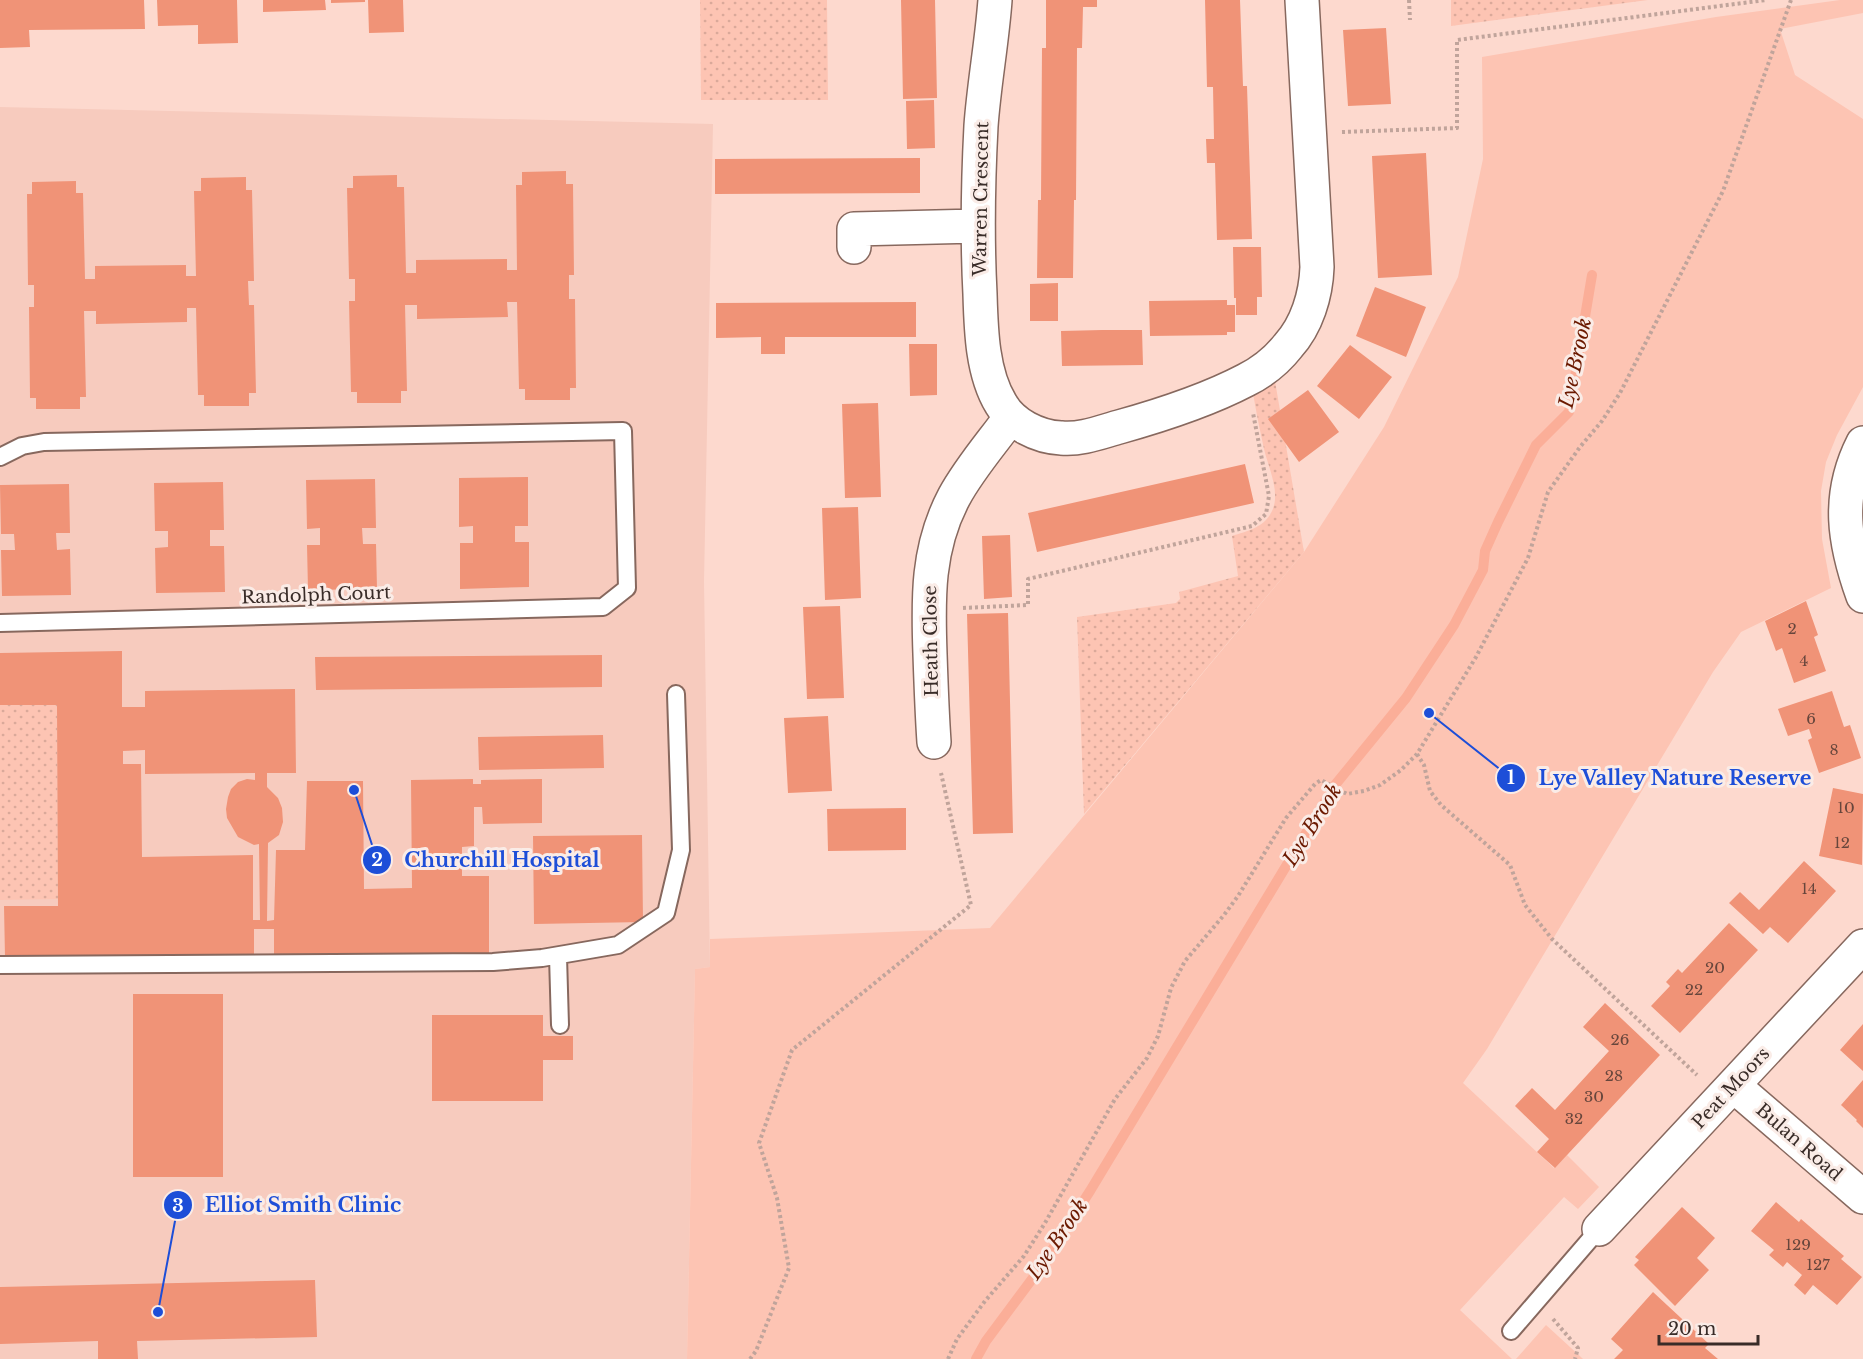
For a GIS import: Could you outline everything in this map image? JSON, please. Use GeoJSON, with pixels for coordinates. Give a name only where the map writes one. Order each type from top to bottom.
{"type":"FeatureCollection","features":[{"type":"Feature","properties":{"kind":"street","name":"Warren Crescent"},"geometry":{"type":"LineString","coordinates":[[995,0],[981,125],[977,226],[984,345],[993,386],[999,402],[1010,418]]}},
{"type":"Feature","properties":{"kind":"street"},"geometry":{"type":"LineString","coordinates":[[1010,418],[1042,434],[1061,438],[1078,437],[1157,417],[1247,380],[1268,367],[1289,346],[1303,325],[1316,284],[1317,250],[1302,0]]}},
{"type":"Feature","properties":{"kind":"street"},"geometry":{"type":"LineString","coordinates":[[854,247],[854,229],[977,226]]}},
{"type":"Feature","properties":{"kind":"street","name":"Heath Close"},"geometry":{"type":"LineString","coordinates":[[934,742],[928,605],[929,579],[935,547],[954,498],[968,474],[1010,418]]}},
{"type":"Feature","properties":{"kind":"street"},"geometry":{"type":"LineString","coordinates":[[1863,443],[1851,478],[1845,508],[1845,532],[1849,555],[1863,596]]}},
{"type":"Feature","properties":{"kind":"street","name":"Peat Moors"},"geometry":{"type":"LineString","coordinates":[[1599,1229],[1863,946]]}},
{"type":"Feature","properties":{"kind":"street","name":"Bulan Road"},"geometry":{"type":"LineString","coordinates":[[1728,1092],[1863,1197]]}},
{"type":"Feature","properties":{"kind":"lane","name":"Randolph Court"},"geometry":{"type":"LineString","coordinates":[[0,457],[22,446],[44,442],[623,430],[627,588],[603,607],[0,623]]}},
{"type":"Feature","properties":{"kind":"lane"},"geometry":{"type":"LineString","coordinates":[[0,966],[493,962],[558,956],[618,945],[666,913],[681,850],[676,694]]}},
{"type":"Feature","properties":{"kind":"lane"},"geometry":{"type":"LineString","coordinates":[[558,956],[560,1025]]}},
{"type":"Feature","properties":{"kind":"lane"},"geometry":{"type":"LineString","coordinates":[[1511,1331],[1599,1229]]}},
{"type":"Feature","properties":{"kind":"path"},"geometry":{"type":"LineString","coordinates":[[1409,0],[1410,20]]}},
{"type":"Feature","properties":{"kind":"path"},"geometry":{"type":"LineString","coordinates":[[1310,133],[1457,128],[1457,40],[1766,0]]}},
{"type":"Feature","properties":{"kind":"path"},"geometry":{"type":"LineString","coordinates":[[948,1359],[957,1339],[1024,1256],[1046,1223],[1115,1099],[1147,1058],[1158,1036],[1171,988],[1185,961],[1238,896],[1286,818],[1321,780],[1347,794],[1364,791],[1380,785],[1401,770],[1417,754],[1476,657],[1528,558],[1548,492],[1602,421],[1620,393],[1723,191],[1791,0]]}},
{"type":"Feature","properties":{"kind":"path"},"geometry":{"type":"LineString","coordinates":[[959,608],[1028,605],[1028,579],[1252,526],[1266,514],[1269,496],[1247,380]]}},
{"type":"Feature","properties":{"kind":"path"},"geometry":{"type":"LineString","coordinates":[[750,1359],[756,1351],[789,1268],[777,1198],[759,1143],[792,1050],[971,904],[934,742]]}},
{"type":"Feature","properties":{"kind":"path"},"geometry":{"type":"LineString","coordinates":[[1417,754],[1424,765],[1430,791],[1440,805],[1510,865],[1525,905],[1552,939],[1728,1092]]}},
{"type":"Feature","properties":{"kind":"path"},"geometry":{"type":"LineString","coordinates":[[1536,1301],[1578,1348],[1575,1359]]}},
{"type":"Feature","properties":{"kind":"shaded area"},"geometry":{"type":"Polygon","coordinates":[[[700,0],[827,0],[828,100],[701,100],[700,0]]]}},
{"type":"Feature","properties":{"kind":"shaded area"},"geometry":{"type":"Polygon","coordinates":[[[1451,0],[1648,0],[1451,26],[1451,0]]]}},
{"type":"Feature","properties":{"kind":"shaded area"},"geometry":{"type":"Polygon","coordinates":[[[1840,0],[1863,0],[1863,13],[1780,29],[1795,75],[1863,119],[1863,387],[1837,435],[1826,462],[1821,491],[1822,539],[1831,588],[1741,632],[1713,672],[1487,1049],[1463,1083],[1554,1168],[1567,1155],[1599,1187],[1578,1209],[1564,1197],[1460,1310],[1512,1359],[687,1359],[695,969],[710,967],[710,939],[990,928],[1304,552],[1384,427],[1458,277],[1483,159],[1482,57],[1716,17],[1840,0]]]}},
{"type":"Feature","properties":{"kind":"shaded area"},"geometry":{"type":"Polygon","coordinates":[[[0,107],[713,124],[704,582],[710,967],[695,969],[687,1359],[0,1359],[0,107]]]}},
{"type":"Feature","properties":{"kind":"shaded area"},"geometry":{"type":"Polygon","coordinates":[[[1275,381],[1304,552],[1084,814],[1077,617],[1176,603],[1180,599],[1179,592],[1238,576],[1232,536],[1259,526],[1268,518],[1274,506],[1275,489],[1253,393],[1275,381]]]}},
{"type":"Feature","properties":{"kind":"shaded area"},"geometry":{"type":"Polygon","coordinates":[[[0,705],[57,705],[58,899],[0,900],[0,705]]]}},
{"type":"Feature","properties":{"kind":"shaded area"},"geometry":{"type":"Polygon","coordinates":[[[1546,1325],[1582,1358],[1583,1359],[1516,1359],[1546,1325]]]}},
{"type":"Feature","properties":{"kind":"building"},"geometry":{"type":"Polygon","coordinates":[[[0,0],[144,0],[145,29],[29,30],[30,47],[0,48],[0,0]]]}},
{"type":"Feature","properties":{"kind":"building"},"geometry":{"type":"Polygon","coordinates":[[[157,0],[237,0],[238,43],[198,44],[198,25],[158,26],[157,0]]]}},
{"type":"Feature","properties":{"kind":"building"},"geometry":{"type":"Polygon","coordinates":[[[263,0],[325,0],[326,10],[263,12],[263,0]]]}},
{"type":"Feature","properties":{"kind":"building"},"geometry":{"type":"Polygon","coordinates":[[[331,0],[365,0],[365,2],[331,3],[331,0]]]}},
{"type":"Feature","properties":{"kind":"building"},"geometry":{"type":"Polygon","coordinates":[[[368,0],[403,0],[404,32],[369,33],[368,0]]]}},
{"type":"Feature","properties":{"kind":"building"},"geometry":{"type":"Polygon","coordinates":[[[901,0],[935,0],[937,98],[903,99],[901,0]]]}},
{"type":"Feature","properties":{"kind":"building"},"geometry":{"type":"Polygon","coordinates":[[[1046,0],[1097,0],[1097,7],[1083,7],[1082,48],[1077,48],[1073,278],[1037,278],[1038,200],[1041,200],[1042,48],[1046,48],[1046,0]]]}},
{"type":"Feature","properties":{"kind":"building"},"geometry":{"type":"Polygon","coordinates":[[[1205,0],[1240,0],[1243,86],[1247,86],[1252,239],[1217,240],[1215,163],[1207,163],[1206,139],[1214,139],[1213,87],[1207,87],[1205,0]]]}},
{"type":"Feature","properties":{"kind":"building"},"geometry":{"type":"Polygon","coordinates":[[[1386,28],[1391,104],[1348,106],[1343,30],[1386,28]]]}},
{"type":"Feature","properties":{"kind":"building"},"geometry":{"type":"Polygon","coordinates":[[[934,100],[935,148],[907,149],[906,101],[934,100]]]}},
{"type":"Feature","properties":{"kind":"building"},"geometry":{"type":"Polygon","coordinates":[[[1426,153],[1432,275],[1378,278],[1372,156],[1426,153]]]}},
{"type":"Feature","properties":{"kind":"building"},"geometry":{"type":"Polygon","coordinates":[[[920,158],[920,193],[715,194],[715,159],[920,158]]]}},
{"type":"Feature","properties":{"kind":"building"},"geometry":{"type":"Polygon","coordinates":[[[566,171],[566,184],[573,184],[574,275],[569,275],[569,299],[575,299],[576,388],[570,388],[570,400],[525,400],[525,389],[519,389],[517,302],[507,302],[508,317],[417,319],[417,305],[405,305],[407,391],[401,391],[401,403],[357,403],[357,392],[351,392],[349,301],[355,301],[355,279],[349,279],[347,188],[353,188],[353,176],[397,175],[397,187],[404,187],[406,273],[416,273],[416,260],[507,259],[507,270],[517,270],[516,185],[522,185],[522,172],[566,171]]]}},
{"type":"Feature","properties":{"kind":"building"},"geometry":{"type":"Polygon","coordinates":[[[246,177],[246,190],[252,190],[254,281],[248,281],[249,305],[254,305],[256,393],[249,393],[249,406],[204,406],[204,395],[198,395],[196,308],[187,308],[187,322],[96,324],[96,311],[84,311],[86,397],[80,397],[80,409],[36,409],[36,398],[30,398],[29,307],[34,307],[34,285],[28,285],[27,194],[32,194],[32,182],[76,181],[76,193],[83,193],[85,279],[95,279],[95,266],[186,265],[186,276],[196,276],[194,191],[201,191],[201,178],[246,177]]]}},
{"type":"Feature","properties":{"kind":"building"},"geometry":{"type":"Polygon","coordinates":[[[1233,247],[1261,247],[1262,297],[1257,297],[1257,315],[1236,315],[1233,247]]]}},
{"type":"Feature","properties":{"kind":"building"},"geometry":{"type":"Polygon","coordinates":[[[1058,283],[1058,321],[1030,321],[1030,284],[1058,283]]]}},
{"type":"Feature","properties":{"kind":"building"},"geometry":{"type":"Polygon","coordinates":[[[1375,287],[1426,307],[1406,357],[1356,336],[1375,287]]]}},
{"type":"Feature","properties":{"kind":"building"},"geometry":{"type":"Polygon","coordinates":[[[1227,300],[1227,305],[1235,305],[1235,332],[1227,332],[1227,335],[1150,336],[1149,301],[1227,300]]]}},
{"type":"Feature","properties":{"kind":"building"},"geometry":{"type":"Polygon","coordinates":[[[916,302],[916,337],[785,337],[785,354],[761,354],[761,337],[716,338],[716,303],[916,302]]]}},
{"type":"Feature","properties":{"kind":"building"},"geometry":{"type":"Polygon","coordinates":[[[1142,330],[1143,365],[1062,366],[1061,331],[1142,330]]]}},
{"type":"Feature","properties":{"kind":"building"},"geometry":{"type":"Polygon","coordinates":[[[909,344],[937,344],[937,395],[910,396],[909,344]]]}},
{"type":"Feature","properties":{"kind":"building"},"geometry":{"type":"Polygon","coordinates":[[[1350,345],[1392,377],[1359,419],[1317,386],[1350,345]]]}},
{"type":"Feature","properties":{"kind":"building"},"geometry":{"type":"Polygon","coordinates":[[[1308,390],[1339,432],[1299,462],[1268,419],[1308,390]]]}},
{"type":"Feature","properties":{"kind":"building"},"geometry":{"type":"Polygon","coordinates":[[[878,403],[881,497],[845,498],[842,404],[878,403]]]}},
{"type":"Feature","properties":{"kind":"building"},"geometry":{"type":"Polygon","coordinates":[[[1245,464],[1254,503],[1037,552],[1028,513],[1245,464]]]}},
{"type":"Feature","properties":{"kind":"building"},"geometry":{"type":"Polygon","coordinates":[[[528,477],[528,526],[515,526],[515,542],[529,542],[529,587],[460,589],[460,543],[473,543],[473,526],[459,527],[459,478],[528,477]]]}},
{"type":"Feature","properties":{"kind":"building"},"geometry":{"type":"Polygon","coordinates":[[[375,479],[376,528],[362,528],[363,544],[376,544],[377,589],[308,590],[307,545],[320,545],[320,528],[307,529],[306,480],[375,479]]]}},
{"type":"Feature","properties":{"kind":"building"},"geometry":{"type":"Polygon","coordinates":[[[223,482],[224,530],[210,530],[210,546],[224,546],[225,592],[156,593],[155,548],[168,547],[168,531],[155,531],[154,483],[223,482]]]}},
{"type":"Feature","properties":{"kind":"building"},"geometry":{"type":"Polygon","coordinates":[[[69,484],[70,533],[56,533],[57,550],[70,549],[71,595],[2,596],[1,550],[15,550],[14,534],[1,534],[0,485],[69,484]]]}},
{"type":"Feature","properties":{"kind":"building"},"geometry":{"type":"Polygon","coordinates":[[[858,507],[861,598],[825,600],[822,508],[858,507]]]}},
{"type":"Feature","properties":{"kind":"building"},"geometry":{"type":"Polygon","coordinates":[[[1010,535],[1012,597],[984,599],[982,536],[1010,535]]]}},
{"type":"Feature","properties":{"kind":"building"},"geometry":{"type":"Polygon","coordinates":[[[1806,601],[1818,635],[1814,637],[1826,671],[1794,683],[1782,648],[1776,651],[1765,621],[1806,601]]]}},
{"type":"Feature","properties":{"kind":"building"},"geometry":{"type":"Polygon","coordinates":[[[840,606],[844,698],[807,699],[803,607],[840,606]]]}},
{"type":"Feature","properties":{"kind":"building"},"geometry":{"type":"Polygon","coordinates":[[[1008,613],[1013,833],[973,834],[967,614],[1008,613]]]}},
{"type":"Feature","properties":{"kind":"building"},"geometry":{"type":"Polygon","coordinates":[[[122,651],[122,707],[145,707],[145,691],[295,689],[296,773],[267,773],[267,787],[278,798],[282,808],[283,822],[279,835],[268,843],[267,921],[274,920],[276,850],[305,850],[307,781],[363,781],[364,889],[412,888],[411,780],[473,779],[473,784],[481,784],[481,780],[542,779],[542,823],[483,824],[482,807],[474,807],[474,846],[462,847],[462,876],[489,876],[489,953],[274,955],[274,929],[254,929],[254,955],[5,957],[4,906],[58,906],[57,705],[0,705],[0,653],[122,651]],[[145,750],[123,751],[123,764],[141,764],[142,857],[253,855],[253,920],[260,920],[259,844],[254,845],[238,837],[227,818],[226,809],[231,789],[238,782],[247,779],[255,780],[255,773],[145,774],[145,750]]]}},
{"type":"Feature","properties":{"kind":"building"},"geometry":{"type":"Polygon","coordinates":[[[602,655],[602,687],[316,690],[315,657],[602,655]]]}},
{"type":"Feature","properties":{"kind":"building"},"geometry":{"type":"Polygon","coordinates":[[[1832,691],[1844,727],[1850,725],[1861,758],[1819,773],[1808,740],[1812,738],[1809,729],[1788,736],[1778,709],[1832,691]]]}},
{"type":"Feature","properties":{"kind":"building"},"geometry":{"type":"Polygon","coordinates":[[[828,716],[832,791],[788,793],[784,718],[828,716]]]}},
{"type":"Feature","properties":{"kind":"building"},"geometry":{"type":"Polygon","coordinates":[[[603,735],[604,768],[479,770],[478,737],[603,735]]]}},
{"type":"Feature","properties":{"kind":"building"},"geometry":{"type":"Polygon","coordinates":[[[1833,788],[1863,794],[1862,865],[1819,856],[1833,788]]]}},
{"type":"Feature","properties":{"kind":"building"},"geometry":{"type":"Polygon","coordinates":[[[906,808],[906,850],[828,851],[827,809],[906,808]]]}},
{"type":"Feature","properties":{"kind":"building"},"geometry":{"type":"Polygon","coordinates":[[[642,835],[643,922],[534,924],[533,836],[642,835]]]}},
{"type":"Feature","properties":{"kind":"building"},"geometry":{"type":"Polygon","coordinates":[[[1804,861],[1836,891],[1788,943],[1770,927],[1763,934],[1729,903],[1740,892],[1759,910],[1804,861]]]}},
{"type":"Feature","properties":{"kind":"building"},"geometry":{"type":"Polygon","coordinates":[[[1729,923],[1758,950],[1680,1033],[1651,1006],[1670,986],[1666,982],[1678,969],[1682,973],[1729,923]]]}},
{"type":"Feature","properties":{"kind":"building"},"geometry":{"type":"Polygon","coordinates":[[[133,994],[223,994],[223,1177],[133,1177],[133,994]]]}},
{"type":"Feature","properties":{"kind":"building"},"geometry":{"type":"Polygon","coordinates":[[[1605,1003],[1660,1055],[1555,1168],[1537,1152],[1549,1139],[1515,1106],[1532,1088],[1555,1110],[1609,1051],[1583,1027],[1605,1003]]]}},
{"type":"Feature","properties":{"kind":"building"},"geometry":{"type":"Polygon","coordinates":[[[432,1015],[543,1015],[543,1036],[573,1036],[573,1060],[543,1060],[543,1101],[432,1101],[432,1015]]]}},
{"type":"Feature","properties":{"kind":"building"},"geometry":{"type":"Polygon","coordinates":[[[1863,1024],[1863,1071],[1840,1050],[1863,1024]]]}},
{"type":"Feature","properties":{"kind":"building"},"geometry":{"type":"Polygon","coordinates":[[[1863,1080],[1863,1128],[1841,1105],[1863,1080]]]}},
{"type":"Feature","properties":{"kind":"building"},"geometry":{"type":"Polygon","coordinates":[[[1776,1202],[1799,1222],[1801,1219],[1844,1256],[1841,1259],[1862,1277],[1837,1305],[1813,1285],[1805,1295],[1794,1285],[1802,1275],[1787,1262],[1783,1267],[1769,1255],[1774,1250],[1751,1231],[1776,1202]]]}},
{"type":"Feature","properties":{"kind":"building"},"geometry":{"type":"Polygon","coordinates":[[[1682,1207],[1715,1238],[1697,1258],[1709,1270],[1675,1306],[1634,1265],[1639,1260],[1635,1257],[1682,1207]]]}},
{"type":"Feature","properties":{"kind":"building"},"geometry":{"type":"Polygon","coordinates":[[[315,1280],[317,1337],[137,1341],[138,1359],[98,1359],[98,1341],[0,1344],[0,1287],[315,1280]]]}},
{"type":"Feature","properties":{"kind":"building"},"geometry":{"type":"Polygon","coordinates":[[[1653,1292],[1709,1344],[1705,1348],[1718,1359],[1614,1359],[1623,1350],[1611,1339],[1653,1292]]]}},
{"type":"Feature","properties":{"kind":"waterway","name":"Lye Brook"},"geometry":{"type":"LineString","coordinates":[[976,1359],[986,1341],[1041,1267],[1090,1191],[1335,785],[1406,698],[1454,625],[1483,570],[1485,551],[1536,445],[1569,412],[1592,275]]}},
{"type":"Feature","properties":{"kind":"place","name":"Lye Valley Nature Reserve"},"geometry":{"type":"Point","coordinates":[1429,713]}},
{"type":"Feature","properties":{"kind":"place","name":"Churchill Hospital"},"geometry":{"type":"Point","coordinates":[354,790]}},
{"type":"Feature","properties":{"kind":"place","name":"Elliot Smith Clinic"},"geometry":{"type":"Point","coordinates":[158,1312]}}]}
